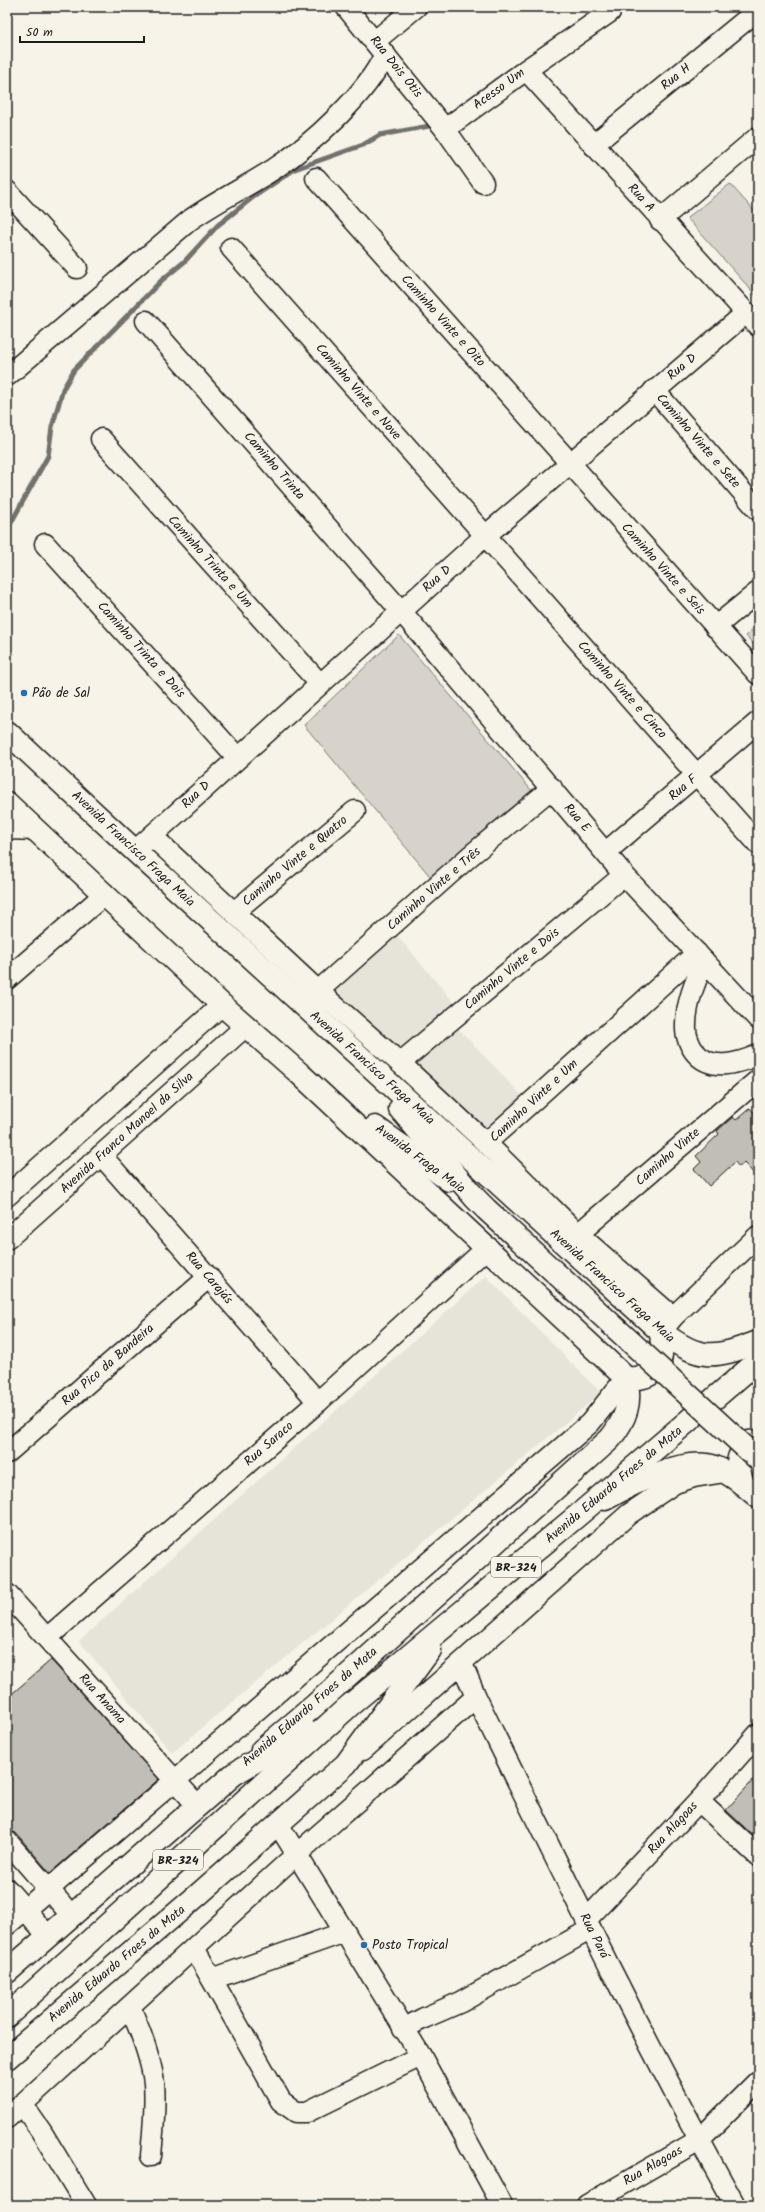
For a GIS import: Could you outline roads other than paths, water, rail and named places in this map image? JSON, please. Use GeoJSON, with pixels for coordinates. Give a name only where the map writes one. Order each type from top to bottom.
{"type":"FeatureCollection","features":[{"type":"Feature","properties":{"kind":"main road","name":"Avenida Francisco Fraga Maia"},"geometry":{"type":"LineString","coordinates":[[7,732],[346,1044],[667,1324],[682,1347],[699,1354],[716,1355],[758,1342]]}},
{"type":"Feature","properties":{"kind":"main road"},"geometry":{"type":"LineString","coordinates":[[7,803],[222,1005],[300,1073],[488,1247],[626,1378],[639,1379],[648,1377],[656,1369],[661,1361],[667,1324]]}},
{"type":"Feature","properties":{"kind":"main road","name":"Avenida Fraga Maia"},"geometry":{"type":"LineString","coordinates":[[346,1044],[480,1204]]}},
{"type":"Feature","properties":{"kind":"main road","name":"Avenida Fraga Maia"},"geometry":{"type":"LineString","coordinates":[[300,1073],[480,1204]]}},
{"type":"Feature","properties":{"kind":"main road"},"geometry":{"type":"LineString","coordinates":[[480,1204],[758,1459]]}},
{"type":"Feature","properties":{"kind":"main road","name":"Avenida Eduardo Froes da Mota"},"geometry":{"type":"LineString","coordinates":[[7,2016],[349,1706],[583,1512],[758,1361]]}},
{"type":"Feature","properties":{"kind":"main road","name":"Avenida Eduardo Froes da Mota"},"geometry":{"type":"LineString","coordinates":[[7,1972],[197,1805],[314,1706],[610,1439],[621,1426],[627,1412],[629,1391],[626,1378]]}},
{"type":"Feature","properties":{"kind":"main road"},"geometry":{"type":"LineString","coordinates":[[751,1491],[737,1464],[740,1453],[749,1442],[758,1441]]}},
{"type":"Feature","properties":{"kind":"main road"},"geometry":{"type":"LineString","coordinates":[[583,1512],[627,1486],[666,1470],[704,1466],[714,1467],[725,1472],[751,1491]]}},
{"type":"Feature","properties":{"kind":"main road","name":"Avenida Eduardo Froes da Mota"},"geometry":{"type":"LineString","coordinates":[[7,2058],[199,1894],[346,1764],[450,1623]]}},
{"type":"Feature","properties":{"kind":"main road"},"geometry":{"type":"LineString","coordinates":[[234,1774],[349,1706]]}},
{"type":"Feature","properties":{"kind":"street","name":"Rua Dois Otis"},"geometry":{"type":"LineString","coordinates":[[346,7],[438,120]]}},
{"type":"Feature","properties":{"kind":"street"},"geometry":{"type":"LineString","coordinates":[[7,376],[190,220],[217,201],[274,169],[305,144],[366,86],[378,69],[380,47],[416,7]]}},
{"type":"Feature","properties":{"kind":"street","name":"Acesso Um"},"geometry":{"type":"LineString","coordinates":[[438,120],[526,70],[610,12]]}},
{"type":"Feature","properties":{"kind":"street","name":"Rua H"},"geometry":{"type":"LineString","coordinates":[[593,145],[755,19]]}},
{"type":"Feature","properties":{"kind":"street","name":"Rua A"},"geometry":{"type":"LineString","coordinates":[[526,70],[752,320]]}},
{"type":"Feature","properties":{"kind":"street"},"geometry":{"type":"LineString","coordinates":[[438,120],[484,183]]}},
{"type":"Feature","properties":{"kind":"street"},"geometry":{"type":"LineString","coordinates":[[660,220],[758,137]]}},
{"type":"Feature","properties":{"kind":"street","name":"Caminho Vinte e Oito"},"geometry":{"type":"LineString","coordinates":[[316,178],[570,463]]}},
{"type":"Feature","properties":{"kind":"street"},"geometry":{"type":"LineString","coordinates":[[7,192],[77,268]]}},
{"type":"Feature","properties":{"kind":"street","name":"Caminho Vinte e Nove"},"geometry":{"type":"LineString","coordinates":[[231,248],[485,536]]}},
{"type":"Feature","properties":{"kind":"street","name":"Rua D"},"geometry":{"type":"LineString","coordinates":[[135,851],[237,757],[485,536],[654,390],[752,320]]}},
{"type":"Feature","properties":{"kind":"street","name":"Caminho Trinta"},"geometry":{"type":"LineString","coordinates":[[146,321],[401,611]]}},
{"type":"Feature","properties":{"kind":"street","name":"Caminho Vinte e Sete"},"geometry":{"type":"LineString","coordinates":[[654,390],[758,510]]}},
{"type":"Feature","properties":{"kind":"street","name":"Caminho Trinta e Um"},"geometry":{"type":"LineString","coordinates":[[100,439],[320,684]]}},
{"type":"Feature","properties":{"kind":"street","name":"Caminho Vinte e Seis"},"geometry":{"type":"LineString","coordinates":[[570,463],[758,674]]}},
{"type":"Feature","properties":{"kind":"street","name":"Caminho Vinte e Cinco"},"geometry":{"type":"LineString","coordinates":[[485,536],[758,844]]}},
{"type":"Feature","properties":{"kind":"street","name":"Caminho Trinta e Dois"},"geometry":{"type":"LineString","coordinates":[[45,544],[237,757]]}},
{"type":"Feature","properties":{"kind":"street"},"geometry":{"type":"LineString","coordinates":[[715,627],[758,592]]}},
{"type":"Feature","properties":{"kind":"street","name":"Rua E"},"geometry":{"type":"LineString","coordinates":[[401,611],[624,875],[756,1015]]}},
{"type":"Feature","properties":{"kind":"street","name":"Rua F"},"geometry":{"type":"LineString","coordinates":[[606,852],[698,775],[758,722]]}},
{"type":"Feature","properties":{"kind":"street","name":"Caminho Vinte e Três"},"geometry":{"type":"LineString","coordinates":[[318,991],[470,856],[552,788]]}},
{"type":"Feature","properties":{"kind":"street","name":"Caminho Vinte e Quatro"},"geometry":{"type":"LineString","coordinates":[[234,912],[355,811]]}},
{"type":"Feature","properties":{"kind":"street"},"geometry":{"type":"LineString","coordinates":[[7,829],[36,830]]}},
{"type":"Feature","properties":{"kind":"street"},"geometry":{"type":"LineString","coordinates":[[152,836],[318,991],[400,1063],[486,1143]]}},
{"type":"Feature","properties":{"kind":"street","name":"Caminho Vinte e Dois"},"geometry":{"type":"LineString","coordinates":[[400,1063],[624,875]]}},
{"type":"Feature","properties":{"kind":"street"},"geometry":{"type":"LineString","coordinates":[[7,979],[105,894]]}},
{"type":"Feature","properties":{"kind":"street"},"geometry":{"type":"LineString","coordinates":[[701,957],[697,979],[688,1009],[686,1030],[691,1047],[699,1058],[712,1065],[728,1065],[758,1055]]}},
{"type":"Feature","properties":{"kind":"street","name":"Caminho Vinte e Um"},"geometry":{"type":"LineString","coordinates":[[667,1324],[486,1143],[701,957]]}},
{"type":"Feature","properties":{"kind":"street"},"geometry":{"type":"LineString","coordinates":[[7,1196],[222,1005]]}},
{"type":"Feature","properties":{"kind":"street","name":"Avenida Franco Manoel da Silva"},"geometry":{"type":"LineString","coordinates":[[7,1240],[246,1026]]}},
{"type":"Feature","properties":{"kind":"street","name":"Caminho Vinte"},"geometry":{"type":"LineString","coordinates":[[578,1234],[758,1080]]}},
{"type":"Feature","properties":{"kind":"street","name":"Rua Carajás"},"geometry":{"type":"LineString","coordinates":[[101,1156],[318,1402]]}},
{"type":"Feature","properties":{"kind":"street"},"geometry":{"type":"LineString","coordinates":[[667,1324],[758,1236]]}},
{"type":"Feature","properties":{"kind":"street","name":"Rua Saraco"},"geometry":{"type":"LineString","coordinates":[[47,1638],[318,1402],[488,1247]]}},
{"type":"Feature","properties":{"kind":"street","name":"Rua Pico da Bandeira"},"geometry":{"type":"LineString","coordinates":[[7,1453],[209,1278]]}},
{"type":"Feature","properties":{"kind":"street"},"geometry":{"type":"LineString","coordinates":[[7,1925],[590,1423],[626,1378]]}},
{"type":"Feature","properties":{"kind":"street"},"geometry":{"type":"LineString","coordinates":[[346,1764],[462,1664],[629,1514],[675,1483],[694,1477],[725,1472]]}},
{"type":"Feature","properties":{"kind":"street","name":"Rua Anama"},"geometry":{"type":"LineString","coordinates":[[7,1594],[197,1805]]}},
{"type":"Feature","properties":{"kind":"street","name":"Rua Pará"},"geometry":{"type":"LineString","coordinates":[[462,1664],[476,1697],[588,1925],[699,2140],[735,2205]]}},
{"type":"Feature","properties":{"kind":"street"},"geometry":{"type":"LineString","coordinates":[[7,2118],[298,1853],[476,1697]]}},
{"type":"Feature","properties":{"kind":"street","name":"Rua Alagoas"},"geometry":{"type":"LineString","coordinates":[[403,2029],[461,2002],[588,1925],[758,1734]]}},
{"type":"Feature","properties":{"kind":"street"},"geometry":{"type":"LineString","coordinates":[[698,1801],[758,1856]]}},
{"type":"Feature","properties":{"kind":"street"},"geometry":{"type":"LineString","coordinates":[[278,1824],[298,1853],[420,2056],[502,2205]]}},
{"type":"Feature","properties":{"kind":"street"},"geometry":{"type":"LineString","coordinates":[[7,1841],[72,1916]]}},
{"type":"Feature","properties":{"kind":"street"},"geometry":{"type":"LineString","coordinates":[[7,1889],[48,1936]]}},
{"type":"Feature","properties":{"kind":"street"},"geometry":{"type":"LineString","coordinates":[[212,1979],[345,1932]]}},
{"type":"Feature","properties":{"kind":"street"},"geometry":{"type":"LineString","coordinates":[[194,1948],[281,2101],[296,2112],[307,2112],[420,2056]]}},
{"type":"Feature","properties":{"kind":"street"},"geometry":{"type":"LineString","coordinates":[[130,2007],[141,2032],[154,2081],[155,2112],[151,2156]]}},
{"type":"Feature","properties":{"kind":"street","name":"Rua Alagoas"},"geometry":{"type":"LineString","coordinates":[[587,2205],[699,2140],[758,2081]]}},
{"type":"Feature","properties":{"kind":"street"},"geometry":{"type":"LineString","coordinates":[[22,2104],[41,2131],[86,2205]]}},
{"type":"Feature","properties":{"kind":"waterway"},"geometry":{"type":"LineString","coordinates":[[7,530],[48,456],[52,427],[63,389],[74,370],[162,280],[184,262],[218,225],[252,198],[295,169],[363,145],[380,135],[435,125]]}},
{"type":"Feature","properties":{"kind":"place","name":"Pão de Sal"},"geometry":{"type":"Point","coordinates":[24,693]}},
{"type":"Feature","properties":{"kind":"place","name":"Posto Tropical"},"geometry":{"type":"Point","coordinates":[364,1945]}}]}
